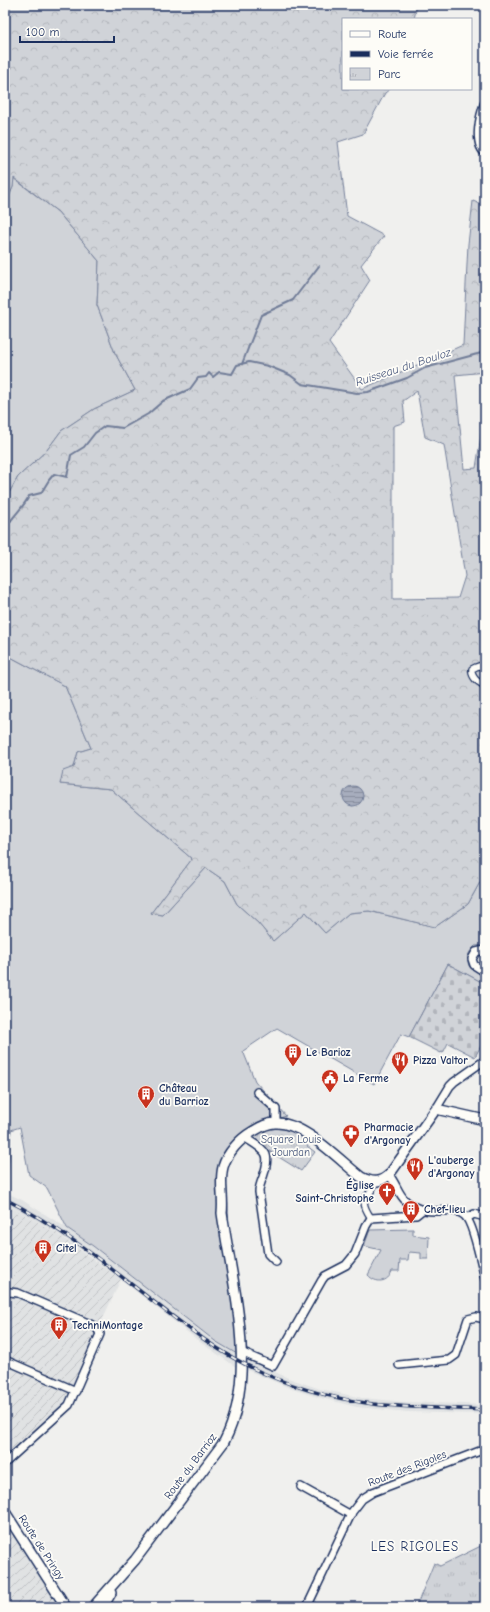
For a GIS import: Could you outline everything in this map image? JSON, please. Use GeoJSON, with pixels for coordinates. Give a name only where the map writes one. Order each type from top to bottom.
{"type":"FeatureCollection","features":[{"type":"Feature","properties":{"kind":"street"},"geometry":{"type":"LineString","coordinates":[[485,102],[481,114],[479,142],[485,153]]}},
{"type":"Feature","properties":{"kind":"street"},"geometry":{"type":"LineString","coordinates":[[485,664],[472,669],[474,679],[485,686]]}},
{"type":"Feature","properties":{"kind":"street"},"geometry":{"type":"LineString","coordinates":[[485,950],[476,952],[472,959],[474,965],[485,972]]}},
{"type":"Feature","properties":{"kind":"street"},"geometry":{"type":"LineString","coordinates":[[257,1092],[276,1108],[276,1122],[292,1125],[305,1131],[361,1177],[372,1181],[383,1180],[390,1175],[454,1082],[485,1060]]}},
{"type":"Feature","properties":{"kind":"street"},"geometry":{"type":"LineString","coordinates":[[436,1109],[485,1120]]}},
{"type":"Feature","properties":{"kind":"street","name":"Route du Barrioz"},"geometry":{"type":"LineString","coordinates":[[93,1607],[121,1577],[224,1442],[233,1423],[240,1392],[241,1352],[238,1306],[231,1258],[226,1241],[222,1213],[223,1205],[221,1182],[223,1167],[229,1155],[244,1137],[263,1126],[276,1122]]}},
{"type":"Feature","properties":{"kind":"street"},"geometry":{"type":"LineString","coordinates":[[244,1137],[262,1150],[268,1158],[259,1192],[268,1254],[276,1262]]}},
{"type":"Feature","properties":{"kind":"street"},"geometry":{"type":"LineString","coordinates":[[390,1175],[402,1197],[414,1207],[421,1210],[458,1212],[467,1218],[473,1234],[485,1279]]}},
{"type":"Feature","properties":{"kind":"street"},"geometry":{"type":"LineString","coordinates":[[371,1218],[365,1208],[364,1201],[366,1195],[372,1190],[372,1181]]}},
{"type":"Feature","properties":{"kind":"street"},"geometry":{"type":"LineString","coordinates":[[371,1218],[416,1215],[421,1210]]}},
{"type":"Feature","properties":{"kind":"street"},"geometry":{"type":"LineString","coordinates":[[467,1218],[474,1214],[485,1217]]}},
{"type":"Feature","properties":{"kind":"street"},"geometry":{"type":"LineString","coordinates":[[241,1352],[273,1366],[322,1280],[325,1276],[346,1264],[355,1254],[366,1226],[371,1218]]}},
{"type":"Feature","properties":{"kind":"street"},"geometry":{"type":"LineString","coordinates":[[5,1293],[18,1293],[95,1326],[98,1330],[99,1336],[69,1405],[5,1463]]}},
{"type":"Feature","properties":{"kind":"street"},"geometry":{"type":"LineString","coordinates":[[399,1365],[449,1360],[454,1358],[468,1319],[476,1317],[485,1319]]}},
{"type":"Feature","properties":{"kind":"street"},"geometry":{"type":"LineString","coordinates":[[5,1360],[76,1391]]}},
{"type":"Feature","properties":{"kind":"street","name":"Route des Rigoles"},"geometry":{"type":"LineString","coordinates":[[307,1607],[350,1515],[362,1499],[373,1492],[485,1449]]}},
{"type":"Feature","properties":{"kind":"street"},"geometry":{"type":"LineString","coordinates":[[301,1488],[350,1515]]}},
{"type":"Feature","properties":{"kind":"street","name":"Route de Pringy"},"geometry":{"type":"LineString","coordinates":[[5,1512],[66,1607]]}},
{"type":"Feature","properties":{"kind":"street","name":"Route du Barrioz"},"geometry":{"type":"LineString","coordinates":[[103,1607],[121,1577]]}},
{"type":"Feature","properties":{"kind":"street","name":"Route de Pringy"},"geometry":{"type":"LineString","coordinates":[[59,1596],[73,1607]]}},
{"type":"Feature","properties":{"kind":"shaded area"},"geometry":{"type":"Polygon","coordinates":[[[5,1192],[22,1200],[93,1246],[215,1341],[237,1354],[236,1367],[200,1342],[85,1252],[52,1230],[5,1204],[5,1192]]]}},
{"type":"Feature","properties":{"kind":"shaded area"},"geometry":{"type":"Polygon","coordinates":[[[5,1204],[52,1230],[121,1279],[64,1403],[5,1463],[5,1204]]]}},
{"type":"Feature","properties":{"kind":"shaded area"},"geometry":{"type":"Polygon","coordinates":[[[248,1359],[288,1378],[320,1389],[362,1398],[405,1402],[485,1405],[485,1414],[408,1412],[357,1407],[292,1389],[247,1370],[248,1359]]]}},
{"type":"Feature","properties":{"kind":"shaded area"},"geometry":{"type":"Polygon","coordinates":[[[5,1514],[63,1607],[5,1607],[5,1514]]]}},
{"type":"Feature","properties":{"kind":"green space"},"geometry":{"type":"Polygon","coordinates":[[[5,5],[417,5],[414,18],[342,18],[342,90],[389,90],[385,93],[363,134],[338,142],[347,216],[384,236],[361,265],[370,280],[329,343],[362,389],[463,345],[468,244],[473,201],[485,206],[485,372],[455,375],[464,469],[476,468],[485,410],[485,873],[468,904],[435,927],[369,911],[349,913],[325,933],[306,912],[273,941],[258,923],[237,904],[225,881],[206,868],[163,915],[151,913],[192,859],[111,789],[60,784],[63,771],[74,767],[78,752],[91,748],[65,686],[5,654],[5,496],[8,495],[18,477],[47,450],[61,431],[94,409],[135,390],[115,353],[97,305],[99,261],[58,212],[14,178],[13,187],[5,206],[5,5]],[[417,391],[403,401],[405,422],[393,426],[393,599],[458,598],[465,576],[444,445],[425,437],[417,391]]]}},
{"type":"Feature","properties":{"kind":"green space"},"geometry":{"type":"Polygon","coordinates":[[[13,178],[58,212],[99,261],[97,305],[115,353],[135,390],[94,409],[61,431],[47,450],[18,477],[8,495],[5,496],[5,206],[13,187],[13,178]]]}},
{"type":"Feature","properties":{"kind":"green space"},"geometry":{"type":"Polygon","coordinates":[[[5,654],[65,686],[91,748],[78,752],[74,767],[60,784],[111,789],[192,859],[151,913],[163,915],[206,868],[225,881],[237,904],[258,923],[273,941],[306,912],[325,933],[349,913],[369,911],[435,927],[468,904],[485,873],[485,945],[475,946],[469,953],[468,960],[469,966],[485,976],[485,984],[448,964],[409,1037],[401,1034],[374,1084],[277,1028],[243,1051],[255,1081],[286,1116],[265,1123],[225,1161],[237,1354],[215,1341],[93,1246],[67,1228],[47,1188],[29,1175],[20,1127],[11,1130],[7,1183],[5,1184],[5,654]]]}},
{"type":"Feature","properties":{"kind":"green space"},"geometry":{"type":"Polygon","coordinates":[[[448,964],[485,984],[485,1017],[479,1029],[485,1032],[485,1038],[475,1057],[448,1043],[443,1053],[441,1053],[409,1037],[448,964]]]}},
{"type":"Feature","properties":{"kind":"green space","name":"Square Louis Jourdan"},"geometry":{"type":"Polygon","coordinates":[[[274,1127],[292,1129],[306,1138],[307,1146],[315,1152],[301,1171],[258,1144],[253,1137],[267,1129],[274,1127]]]}},
{"type":"Feature","properties":{"kind":"green space"},"geometry":{"type":"Polygon","coordinates":[[[413,1229],[413,1235],[429,1237],[428,1259],[421,1259],[421,1253],[409,1252],[408,1260],[400,1260],[399,1271],[392,1271],[388,1278],[382,1281],[371,1278],[368,1275],[381,1250],[364,1246],[370,1230],[413,1229]]]}},
{"type":"Feature","properties":{"kind":"green space"},"geometry":{"type":"Polygon","coordinates":[[[485,1544],[485,1607],[416,1607],[434,1563],[440,1566],[485,1544]]]}},
{"type":"Feature","properties":{"kind":"water"},"geometry":{"type":"Polygon","coordinates":[[[353,786],[360,789],[363,796],[360,803],[353,806],[346,803],[343,796],[346,789],[353,786]]]}},
{"type":"Feature","properties":{"kind":"waterway"},"geometry":{"type":"LineString","coordinates":[[242,364],[261,315],[293,300],[319,266]]}},
{"type":"Feature","properties":{"kind":"waterway","name":"Ruisseau du Bouloz"},"geometry":{"type":"LineString","coordinates":[[5,522],[10,522],[29,496],[41,493],[54,474],[67,477],[71,455],[84,447],[95,433],[105,426],[123,428],[148,414],[163,401],[190,389],[198,378],[206,377],[209,373],[213,377],[219,372],[232,374],[237,365],[249,362],[268,366],[290,375],[302,384],[357,393],[368,392],[407,378],[425,368],[485,352]]}},
{"type":"Feature","properties":{"kind":"railway"},"geometry":{"type":"LineString","coordinates":[[5,1199],[59,1230],[205,1340],[244,1364],[264,1374],[328,1396],[373,1404],[485,1410]]}},
{"type":"Feature","properties":{"kind":"place","name":"Le Barioz"},"geometry":{"type":"Point","coordinates":[293,1067]}},
{"type":"Feature","properties":{"kind":"place","name":"Pizza Valtor"},"geometry":{"type":"Point","coordinates":[400,1075]}},
{"type":"Feature","properties":{"kind":"place","name":"La Ferme"},"geometry":{"type":"Point","coordinates":[330,1093]}},
{"type":"Feature","properties":{"kind":"place","name":"Château du Barrioz"},"geometry":{"type":"Point","coordinates":[146,1109]}},
{"type":"Feature","properties":{"kind":"place","name":"Pharmacie d'Argonay"},"geometry":{"type":"Point","coordinates":[351,1148]}},
{"type":"Feature","properties":{"kind":"place","name":"L'auberge d'Argonay"},"geometry":{"type":"Point","coordinates":[415,1181]}},
{"type":"Feature","properties":{"kind":"place","name":"Église Saint-Christophe"},"geometry":{"type":"Point","coordinates":[387,1206]}},
{"type":"Feature","properties":{"kind":"place","name":"Chef-lieu"},"geometry":{"type":"Point","coordinates":[411,1224]}},
{"type":"Feature","properties":{"kind":"place","name":"Citel"},"geometry":{"type":"Point","coordinates":[43,1263]}},
{"type":"Feature","properties":{"kind":"place","name":"TechniMontage"},"geometry":{"type":"Point","coordinates":[59,1340]}},
{"type":"Feature","properties":{"kind":"district","name":"LES RIGOLES"},"geometry":{"type":"Point","coordinates":[415,1546]}}]}
